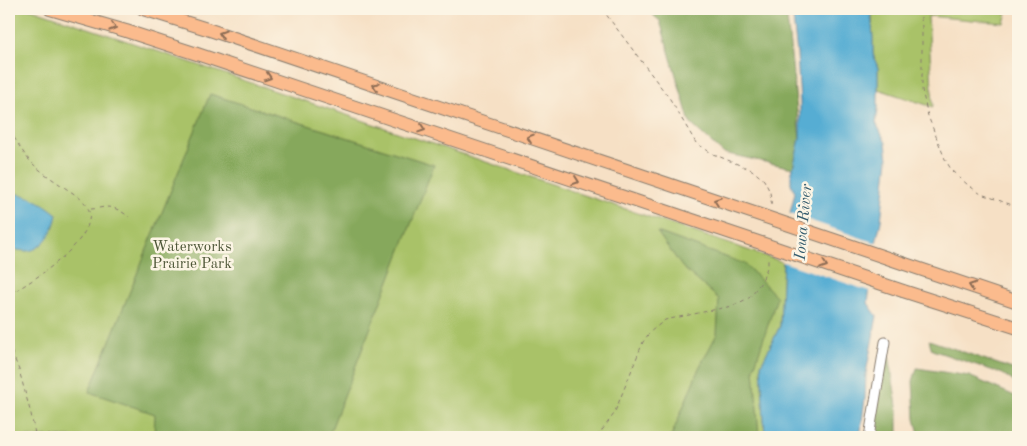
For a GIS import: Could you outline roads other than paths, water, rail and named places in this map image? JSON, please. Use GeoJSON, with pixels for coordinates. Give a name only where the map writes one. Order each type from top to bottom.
{"type":"FeatureCollection","features":[{"type":"Feature","properties":{"kind":"highway"},"geometry":{"type":"LineString","coordinates":[[50,9],[197,54],[761,244],[1018,328]]}},
{"type":"Feature","properties":{"kind":"highway"},"geometry":{"type":"LineString","coordinates":[[143,9],[768,215],[1018,302]]}},
{"type":"Feature","properties":{"kind":"highway"},"geometry":{"type":"LineString","coordinates":[[944,304],[1018,332]]}},
{"type":"Feature","properties":{"kind":"lane"},"geometry":{"type":"LineString","coordinates":[[869,437],[885,342]]}},
{"type":"Feature","properties":{"kind":"water","name":"Iowa River"},"geometry":{"type":"Polygon","coordinates":[[[792,9],[871,9],[873,54],[878,68],[876,123],[886,143],[888,159],[881,221],[874,252],[868,303],[877,316],[866,373],[860,437],[765,437],[761,365],[780,326],[783,262],[795,192],[791,184],[791,176],[800,139],[800,102],[792,9]]]}},
{"type":"Feature","properties":{"kind":"water"},"geometry":{"type":"Polygon","coordinates":[[[9,193],[34,199],[57,214],[51,232],[39,246],[28,251],[12,249],[10,255],[11,265],[9,267],[9,193]]]}},
{"type":"Feature","properties":{"kind":"park label","name":"Waterworks Prairie Park"},"geometry":{"type":"Point","coordinates":[192,254]}}]}
